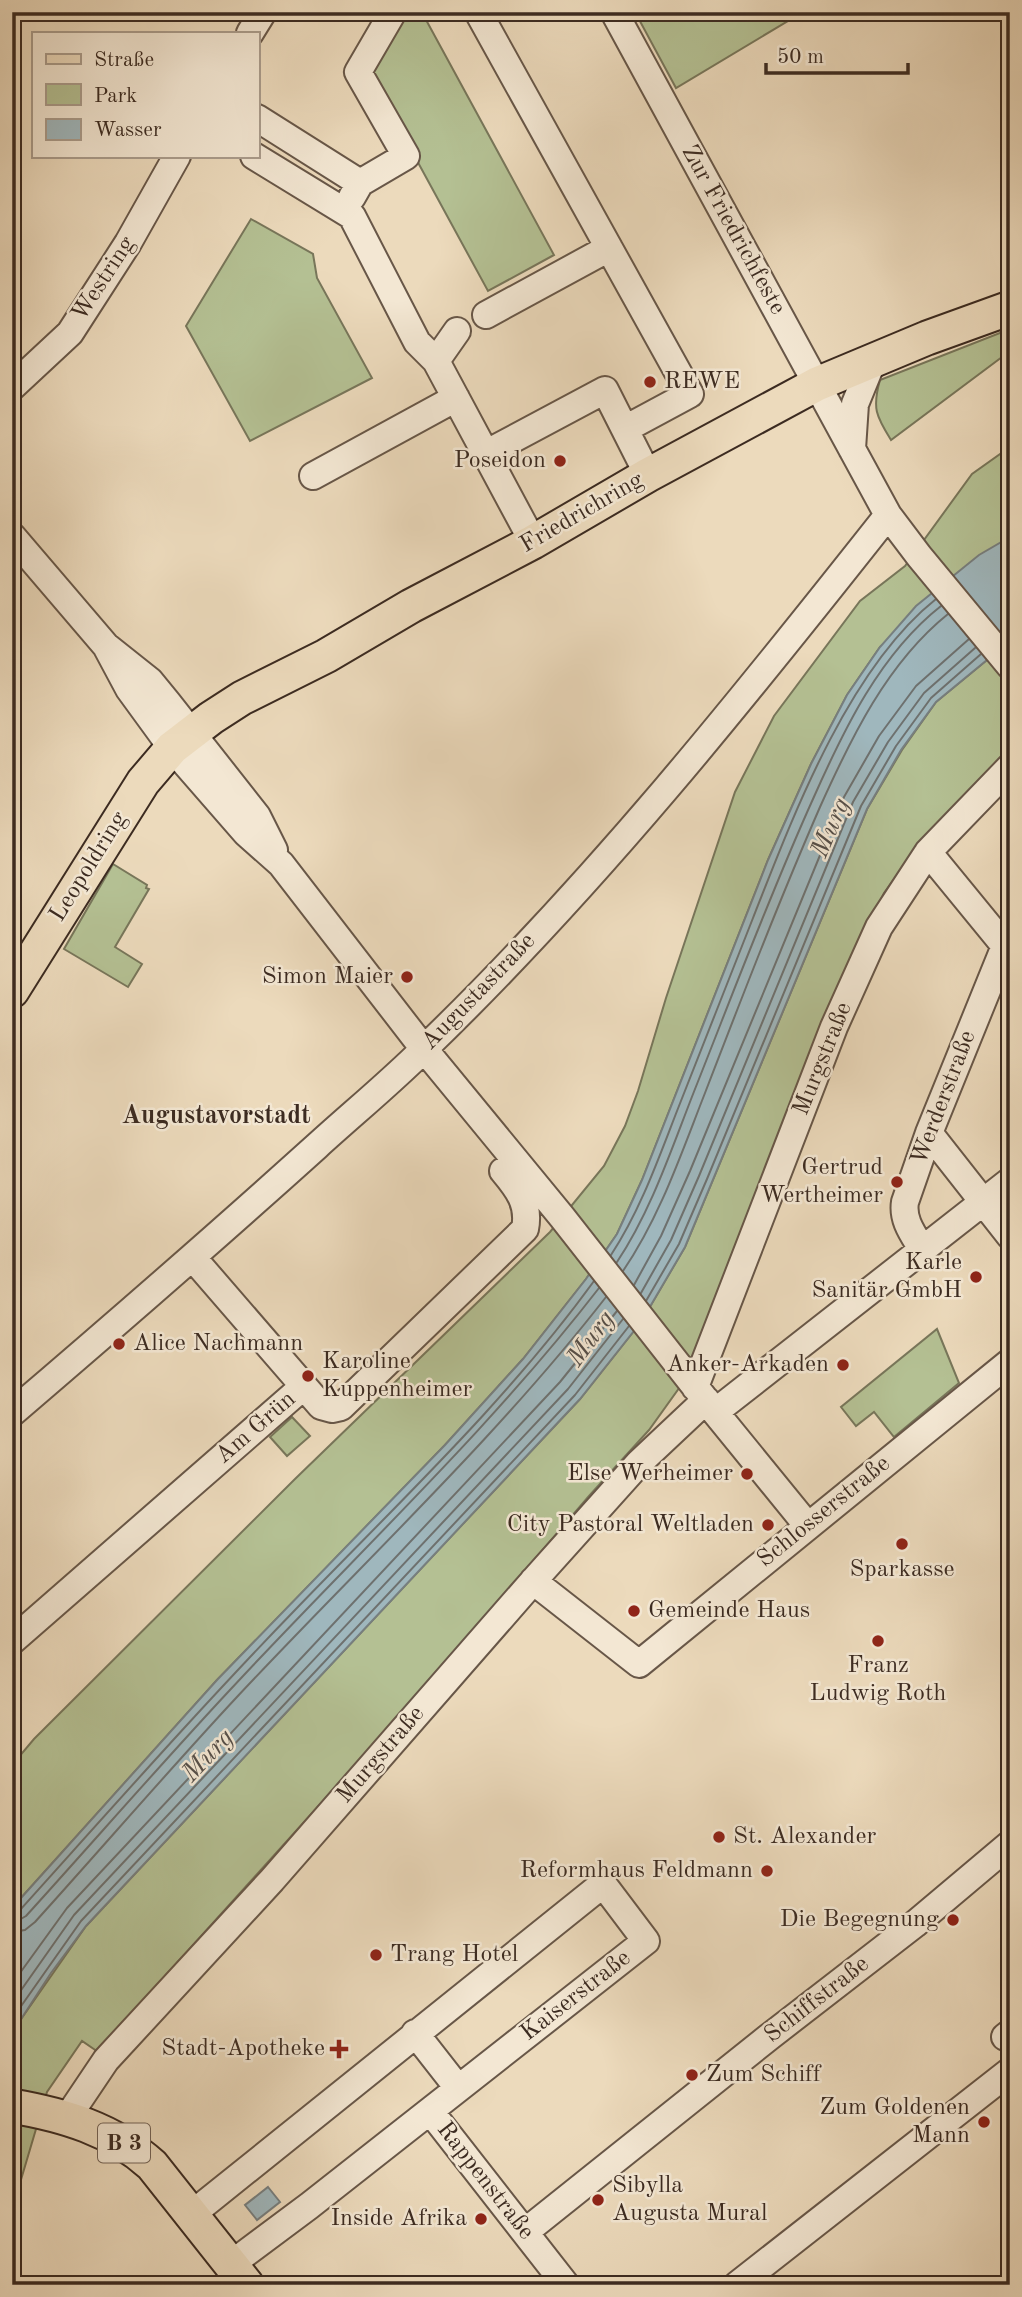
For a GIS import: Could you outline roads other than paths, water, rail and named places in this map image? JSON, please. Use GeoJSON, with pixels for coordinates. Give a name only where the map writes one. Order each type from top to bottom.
{"type":"FeatureCollection","features":[{"type":"Feature","properties":{"kind":"main road","name":"Friedrichring"},"geometry":{"type":"LineString","coordinates":[[181,740],[242,698],[322,659],[411,606],[534,542],[648,475],[817,384],[927,338],[1010,308]]}},
{"type":"Feature","properties":{"kind":"main road","name":"Leopoldring"},"geometry":{"type":"LineString","coordinates":[[12,991],[142,782],[181,740]]}},
{"type":"Feature","properties":{"kind":"main road","name":"B 3"},"geometry":{"type":"LineString","coordinates":[[41,2112],[101,2131],[137,2151],[192,2214],[238,2275]]}},
{"type":"Feature","properties":{"kind":"street"},"geometry":{"type":"LineString","coordinates":[[251,32],[263,12]]}},
{"type":"Feature","properties":{"kind":"street"},"geometry":{"type":"LineString","coordinates":[[344,211],[360,183],[406,156],[358,72],[393,12]]}},
{"type":"Feature","properties":{"kind":"street"},"geometry":{"type":"LineString","coordinates":[[478,12],[690,394],[625,429]]}},
{"type":"Feature","properties":{"kind":"street","name":"Zur Friedrichfeste"},"geometry":{"type":"LineString","coordinates":[[614,12],[888,515],[1010,666]]}},
{"type":"Feature","properties":{"kind":"street"},"geometry":{"type":"LineString","coordinates":[[259,119],[360,183]]}},
{"type":"Feature","properties":{"kind":"street","name":"Westring"},"geometry":{"type":"LineString","coordinates":[[12,387],[70,333],[128,243],[176,158]]}},
{"type":"Feature","properties":{"kind":"street"},"geometry":{"type":"LineString","coordinates":[[257,158],[352,216],[417,342],[436,361],[534,542]]}},
{"type":"Feature","properties":{"kind":"street"},"geometry":{"type":"LineString","coordinates":[[486,315],[609,248]]}},
{"type":"Feature","properties":{"kind":"street"},"geometry":{"type":"LineString","coordinates":[[436,361],[457,331]]}},
{"type":"Feature","properties":{"kind":"street"},"geometry":{"type":"LineString","coordinates":[[852,449],[855,404],[873,360]]}},
{"type":"Feature","properties":{"kind":"street"},"geometry":{"type":"LineString","coordinates":[[485,454],[605,390],[648,475]]}},
{"type":"Feature","properties":{"kind":"street"},"geometry":{"type":"LineString","coordinates":[[313,476],[456,398]]}},
{"type":"Feature","properties":{"kind":"street","name":"Augustastraße"},"geometry":{"type":"LineString","coordinates":[[12,1413],[193,1258],[424,1049],[556,914],[764,672],[888,515]]}},
{"type":"Feature","properties":{"kind":"street"},"geometry":{"type":"LineString","coordinates":[[12,536],[106,646],[129,689],[181,740],[246,833],[281,864],[424,1049],[570,1227],[807,1525]]}},
{"type":"Feature","properties":{"kind":"street","name":"Murgstraße"},"geometry":{"type":"LineString","coordinates":[[41,2112],[106,2060],[272,1880],[639,1463],[694,1385],[834,1027],[879,927],[928,852],[1010,767]]}},
{"type":"Feature","properties":{"kind":"street","name":"Werderstraße"},"geometry":{"type":"LineString","coordinates":[[919,1251],[904,1212],[929,1133],[1007,946],[928,852]]}},
{"type":"Feature","properties":{"kind":"street","name":"Am Grün"},"geometry":{"type":"LineString","coordinates":[[12,1641],[304,1386],[321,1406],[332,1409],[341,1407],[525,1229],[527,1218],[522,1196],[438,1093],[424,1049]]}},
{"type":"Feature","properties":{"kind":"street"},"geometry":{"type":"LineString","coordinates":[[929,1133],[1010,1236]]}},
{"type":"Feature","properties":{"kind":"street"},"geometry":{"type":"LineString","coordinates":[[694,1385],[919,1251],[1010,1181]]}},
{"type":"Feature","properties":{"kind":"street"},"geometry":{"type":"LineString","coordinates":[[193,1258],[304,1386]]}},
{"type":"Feature","properties":{"kind":"street","name":"Schlosserstraße"},"geometry":{"type":"LineString","coordinates":[[533,1581],[639,1664],[1010,1362]]}},
{"type":"Feature","properties":{"kind":"street","name":"Schiffstraße"},"geometry":{"type":"LineString","coordinates":[[525,2232],[915,1924],[1010,1844]]}},
{"type":"Feature","properties":{"kind":"street","name":"Kaiserstraße"},"geometry":{"type":"LineString","coordinates":[[192,2214],[603,1884],[646,1941],[309,2206],[238,2275]]}},
{"type":"Feature","properties":{"kind":"street"},"geometry":{"type":"LineString","coordinates":[[415,2033],[458,2088]]}},
{"type":"Feature","properties":{"kind":"street"},"geometry":{"type":"LineString","coordinates":[[737,2285],[1010,2071]]}},
{"type":"Feature","properties":{"kind":"street","name":"Rappenstraße"},"geometry":{"type":"LineString","coordinates":[[430,2110],[566,2285]]}},
{"type":"Feature","properties":{"kind":"water","name":"Murg"},"geometry":{"type":"Polygon","coordinates":[[[1010,537],[1010,641],[936,702],[901,750],[867,809],[685,1247],[641,1322],[580,1399],[86,1926],[12,2033],[12,1908],[217,1680],[445,1445],[523,1359],[586,1279],[617,1234],[642,1180],[768,860],[811,764],[847,695],[880,647],[916,606],[979,555],[1010,537]]]}},
{"type":"Feature","properties":{"kind":"water"},"geometry":{"type":"Polygon","coordinates":[[[268,2187],[280,2202],[257,2220],[245,2205],[268,2187]]]}},
{"type":"Feature","properties":{"kind":"place","name":"REWE"},"geometry":{"type":"Point","coordinates":[650,382]}},
{"type":"Feature","properties":{"kind":"place","name":"Poseidon"},"geometry":{"type":"Point","coordinates":[560,461]}},
{"type":"Feature","properties":{"kind":"place","name":"Simon Maier"},"geometry":{"type":"Point","coordinates":[407,977]}},
{"type":"Feature","properties":{"kind":"place","name":"Gertrud Wertheimer"},"geometry":{"type":"Point","coordinates":[897,1182]}},
{"type":"Feature","properties":{"kind":"place","name":"Karle Sanitär GmbH"},"geometry":{"type":"Point","coordinates":[976,1277]}},
{"type":"Feature","properties":{"kind":"place","name":"Alice Nachmann"},"geometry":{"type":"Point","coordinates":[119,1344]}},
{"type":"Feature","properties":{"kind":"place","name":"Anker-Arkaden"},"geometry":{"type":"Point","coordinates":[843,1365]}},
{"type":"Feature","properties":{"kind":"place","name":"Karoline Kuppenheimer"},"geometry":{"type":"Point","coordinates":[308,1376]}},
{"type":"Feature","properties":{"kind":"place","name":"Else Werheimer"},"geometry":{"type":"Point","coordinates":[747,1474]}},
{"type":"Feature","properties":{"kind":"place","name":"City Pastoral Weltladen"},"geometry":{"type":"Point","coordinates":[768,1525]}},
{"type":"Feature","properties":{"kind":"place","name":"Sparkasse"},"geometry":{"type":"Point","coordinates":[902,1544]}},
{"type":"Feature","properties":{"kind":"place","name":"Gemeinde Haus"},"geometry":{"type":"Point","coordinates":[634,1611]}},
{"type":"Feature","properties":{"kind":"place","name":"Franz Ludwig Roth"},"geometry":{"type":"Point","coordinates":[878,1641]}},
{"type":"Feature","properties":{"kind":"place","name":"St. Alexander"},"geometry":{"type":"Point","coordinates":[719,1837]}},
{"type":"Feature","properties":{"kind":"place","name":"Reformhaus Feldmann"},"geometry":{"type":"Point","coordinates":[767,1871]}},
{"type":"Feature","properties":{"kind":"place","name":"Die Begegnung"},"geometry":{"type":"Point","coordinates":[953,1920]}},
{"type":"Feature","properties":{"kind":"place","name":"Trang Hotel"},"geometry":{"type":"Point","coordinates":[376,1955]}},
{"type":"Feature","properties":{"kind":"place","name":"Stadt-Apotheke"},"geometry":{"type":"Point","coordinates":[339,2049]}},
{"type":"Feature","properties":{"kind":"place","name":"Zum Schiff"},"geometry":{"type":"Point","coordinates":[692,2075]}},
{"type":"Feature","properties":{"kind":"place","name":"Zum Goldenen Mann"},"geometry":{"type":"Point","coordinates":[984,2122]}},
{"type":"Feature","properties":{"kind":"place","name":"Sibylla Augusta Mural"},"geometry":{"type":"Point","coordinates":[598,2200]}},
{"type":"Feature","properties":{"kind":"place","name":"Inside Afrika"},"geometry":{"type":"Point","coordinates":[481,2219]}},
{"type":"Feature","properties":{"kind":"district","name":"Augustavorstadt"},"geometry":{"type":"Point","coordinates":[216,1116]}}]}
